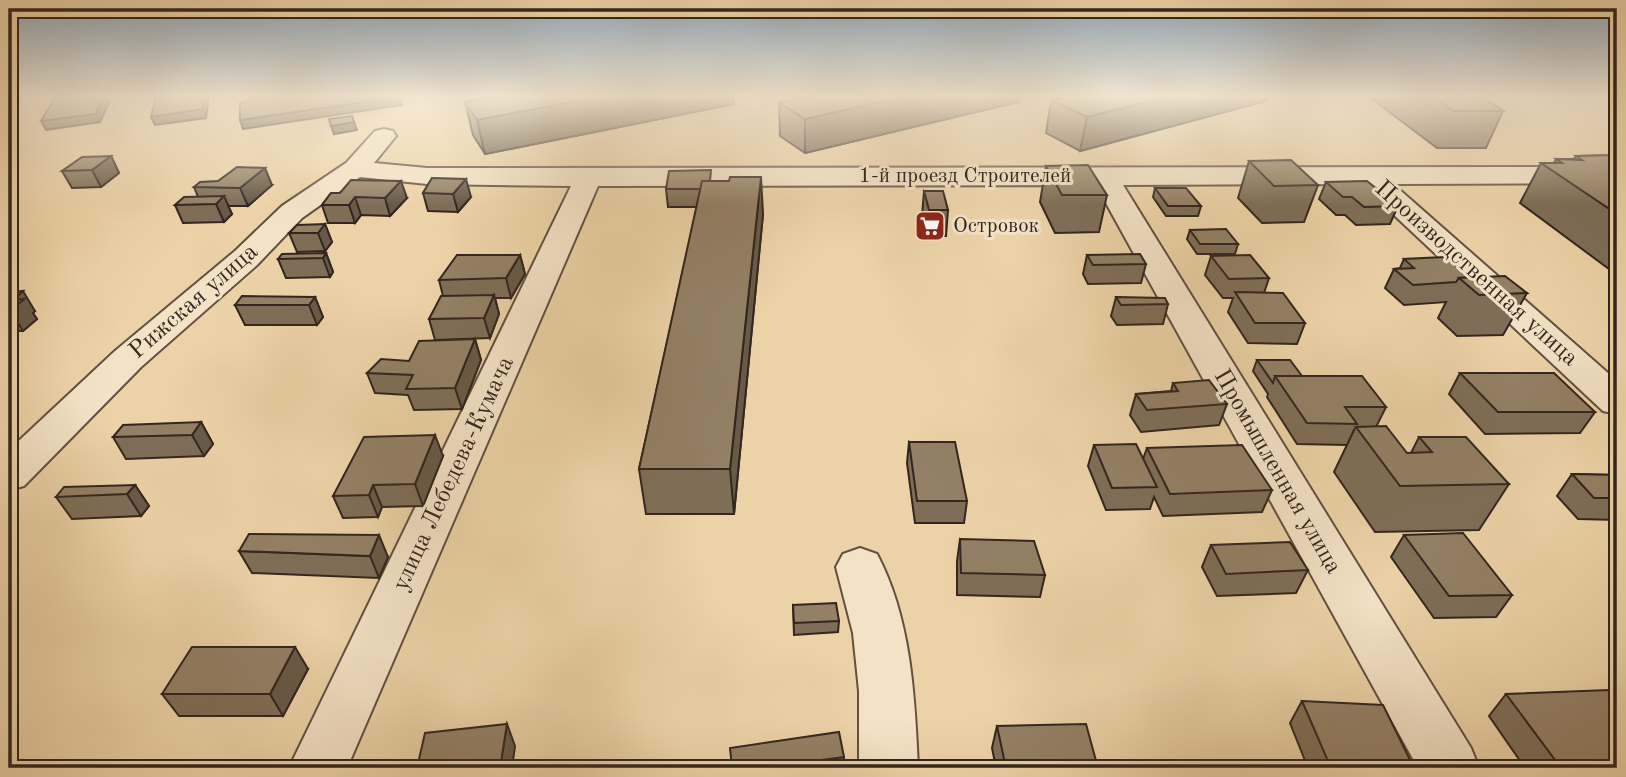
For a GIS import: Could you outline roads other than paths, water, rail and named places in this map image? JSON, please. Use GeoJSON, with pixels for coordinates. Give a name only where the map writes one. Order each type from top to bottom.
{"type":"FeatureCollection","features":[{"type":"Feature","properties":{"kind":"street","name":"Рижская улица"},"geometry":{"type":"LineString","coordinates":[[9,475],[128,359],[246,258],[292,212],[355,169],[384,136]]}},
{"type":"Feature","properties":{"kind":"street","name":"1-й проезд Строителей"},"geometry":{"type":"LineString","coordinates":[[355,169],[427,176],[588,178],[1617,175]]}},
{"type":"Feature","properties":{"kind":"street","name":"Промышленная улица"},"geometry":{"type":"LineString","coordinates":[[1104,175],[1450,768]]}},
{"type":"Feature","properties":{"kind":"street","name":"Производственная улица"},"geometry":{"type":"LineString","coordinates":[[1367,175],[1617,402]]}},
{"type":"Feature","properties":{"kind":"street","name":"улица Лебедева-Кумача"},"geometry":{"type":"LineString","coordinates":[[318,768],[588,178]]}},
{"type":"Feature","properties":{"kind":"street"},"geometry":{"type":"LineString","coordinates":[[860,567],[879,632],[886,691],[890,768]]}},
{"type":"Feature","properties":{"kind":"place","name":"Островок"},"geometry":{"type":"Point","coordinates":[930,226]}}]}
